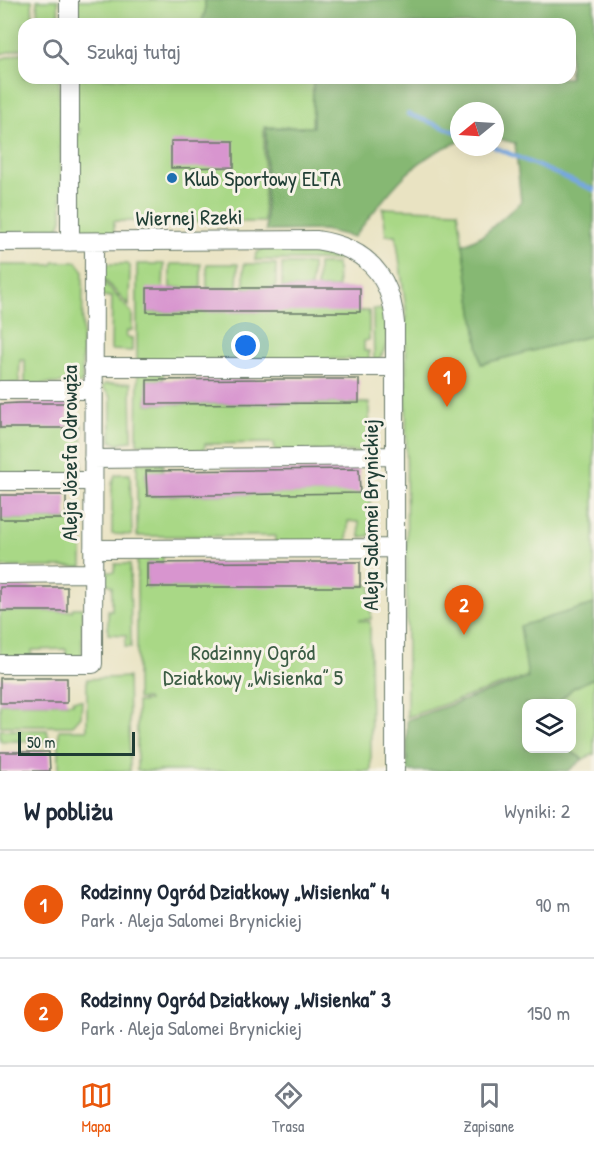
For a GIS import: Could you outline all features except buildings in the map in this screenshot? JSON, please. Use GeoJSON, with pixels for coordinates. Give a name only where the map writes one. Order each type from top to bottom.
{"type":"FeatureCollection","features":[{"type":"Feature","properties":{"kind":"street"},"geometry":{"type":"LineString","coordinates":[[69,0],[69,18]]}},
{"type":"Feature","properties":{"kind":"street"},"geometry":{"type":"LineString","coordinates":[[70,84],[70,242]]}},
{"type":"Feature","properties":{"kind":"street","name":"Wiernej Rzeki"},"geometry":{"type":"LineString","coordinates":[[0,242],[316,240],[346,247],[371,265]]}},
{"type":"Feature","properties":{"kind":"street","name":"Aleja Józefa Odrowąża"},"geometry":{"type":"LineString","coordinates":[[0,664],[93,664],[94,242]]}},
{"type":"Feature","properties":{"kind":"street","name":"Aleja Salomei Brynickiej"},"geometry":{"type":"LineString","coordinates":[[371,265],[386,286],[392,300],[395,323],[395,771]]}},
{"type":"Feature","properties":{"kind":"street"},"geometry":{"type":"LineString","coordinates":[[93,367],[394,367]]}},
{"type":"Feature","properties":{"kind":"street"},"geometry":{"type":"LineString","coordinates":[[0,390],[93,390]]}},
{"type":"Feature","properties":{"kind":"street"},"geometry":{"type":"LineString","coordinates":[[93,459],[394,456]]}},
{"type":"Feature","properties":{"kind":"street"},"geometry":{"type":"LineString","coordinates":[[0,481],[93,481]]}},
{"type":"Feature","properties":{"kind":"street"},"geometry":{"type":"LineString","coordinates":[[93,549],[394,548]]}},
{"type":"Feature","properties":{"kind":"street"},"geometry":{"type":"LineString","coordinates":[[0,574],[93,573]]}},
{"type":"Feature","properties":{"kind":"green space"},"geometry":{"type":"Polygon","coordinates":[[[0,0],[32,0],[33,18],[18,18],[18,50],[0,54],[0,0]]]}},
{"type":"Feature","properties":{"kind":"green space"},"geometry":{"type":"Polygon","coordinates":[[[37,0],[58,0],[59,18],[38,18],[37,0]]]}},
{"type":"Feature","properties":{"kind":"green space"},"geometry":{"type":"Polygon","coordinates":[[[76,0],[205,0],[203,18],[76,18],[76,0]]]}},
{"type":"Feature","properties":{"kind":"green space"},"geometry":{"type":"Polygon","coordinates":[[[205,0],[594,0],[594,335],[481,364],[463,245],[483,235],[521,202],[515,143],[504,140],[504,102],[450,102],[450,146],[427,158],[400,181],[354,237],[324,230],[266,231],[266,128],[313,127],[313,84],[576,84],[576,18],[203,18],[205,0]]]}},
{"type":"Feature","properties":{"kind":"green space"},"geometry":{"type":"Polygon","coordinates":[[[18,54],[18,84],[59,84],[62,219],[56,234],[0,234],[0,59],[18,54]]]}},
{"type":"Feature","properties":{"kind":"green space","name":"Klub Sportowy ELTA"},"geometry":{"type":"Polygon","coordinates":[[[76,84],[313,84],[312,127],[264,127],[264,222],[114,221],[114,234],[81,234],[76,223],[76,134],[80,134],[80,129],[76,129],[76,84]]]}},
{"type":"Feature","properties":{"kind":"green space"},"geometry":{"type":"Polygon","coordinates":[[[383,208],[458,211],[481,364],[594,335],[594,604],[521,626],[528,676],[407,717],[406,309],[396,235],[386,235],[383,208]]]}},
{"type":"Feature","properties":{"kind":"green space"},"geometry":{"type":"Polygon","coordinates":[[[263,249],[311,250],[338,254],[338,260],[255,260],[256,253],[263,249]]]}},
{"type":"Feature","properties":{"kind":"green space"},"geometry":{"type":"Polygon","coordinates":[[[55,262],[77,262],[83,270],[82,383],[25,384],[25,360],[20,360],[19,383],[0,384],[0,265],[52,265],[55,262]]]}},
{"type":"Feature","properties":{"kind":"green space"},"geometry":{"type":"Polygon","coordinates":[[[102,264],[130,266],[129,306],[102,277],[102,264]]]}},
{"type":"Feature","properties":{"kind":"green space"},"geometry":{"type":"Polygon","coordinates":[[[137,264],[164,264],[163,288],[148,312],[369,311],[369,340],[364,341],[364,351],[369,351],[369,359],[137,360],[137,264]]]}},
{"type":"Feature","properties":{"kind":"green space"},"geometry":{"type":"Polygon","coordinates":[[[170,264],[201,264],[201,288],[170,288],[170,264]]]}},
{"type":"Feature","properties":{"kind":"green space"},"geometry":{"type":"Polygon","coordinates":[[[207,264],[238,264],[237,288],[207,288],[207,264]]]}},
{"type":"Feature","properties":{"kind":"green space"},"geometry":{"type":"Polygon","coordinates":[[[244,264],[276,264],[276,288],[244,288],[244,264]]]}},
{"type":"Feature","properties":{"kind":"green space"},"geometry":{"type":"Polygon","coordinates":[[[282,264],[312,264],[311,288],[282,288],[282,264]]]}},
{"type":"Feature","properties":{"kind":"green space"},"geometry":{"type":"Polygon","coordinates":[[[318,264],[337,264],[338,288],[317,288],[318,264]]]}},
{"type":"Feature","properties":{"kind":"green space"},"geometry":{"type":"Polygon","coordinates":[[[101,279],[132,313],[132,330],[127,331],[126,337],[132,338],[132,351],[111,350],[112,297],[102,296],[101,279]]]}},
{"type":"Feature","properties":{"kind":"green space"},"geometry":{"type":"Polygon","coordinates":[[[373,309],[384,310],[387,332],[383,352],[374,362],[373,309]]]}},
{"type":"Feature","properties":{"kind":"green space"},"geometry":{"type":"Polygon","coordinates":[[[138,371],[163,371],[163,380],[147,380],[147,404],[369,403],[370,452],[275,450],[274,443],[205,444],[204,452],[163,453],[163,444],[137,444],[138,371]]]}},
{"type":"Feature","properties":{"kind":"green space"},"geometry":{"type":"Polygon","coordinates":[[[131,383],[132,441],[121,442],[120,445],[111,441],[111,397],[102,387],[105,384],[131,383]]]}},
{"type":"Feature","properties":{"kind":"green space"},"geometry":{"type":"Polygon","coordinates":[[[82,425],[82,471],[77,474],[0,475],[0,428],[82,425]]]}},
{"type":"Feature","properties":{"kind":"green space"},"geometry":{"type":"Polygon","coordinates":[[[163,462],[163,471],[146,472],[147,496],[370,492],[370,536],[360,537],[359,522],[348,521],[347,545],[275,542],[275,536],[137,536],[137,463],[163,462]]]}},
{"type":"Feature","properties":{"kind":"green space"},"geometry":{"type":"Polygon","coordinates":[[[130,474],[132,535],[112,534],[112,484],[115,475],[130,474]]]}},
{"type":"Feature","properties":{"kind":"green space"},"geometry":{"type":"Polygon","coordinates":[[[71,516],[82,516],[82,567],[0,567],[0,519],[71,519],[71,516]]]}},
{"type":"Feature","properties":{"kind":"green space","name":"Rodzinny Ogród Działkowy „Wisienka” 5"},"geometry":{"type":"Polygon","coordinates":[[[137,554],[163,554],[163,563],[147,563],[147,587],[371,585],[371,619],[359,620],[370,622],[371,771],[137,771],[137,702],[148,701],[137,699],[137,554]]]}},
{"type":"Feature","properties":{"kind":"green space"},"geometry":{"type":"Polygon","coordinates":[[[115,564],[130,564],[131,647],[125,647],[126,635],[108,634],[108,610],[112,610],[112,586],[101,581],[101,572],[114,572],[115,564]]]}},
{"type":"Feature","properties":{"kind":"green space"},"geometry":{"type":"Polygon","coordinates":[[[594,604],[594,678],[573,688],[561,699],[522,699],[522,753],[573,753],[583,759],[568,771],[407,771],[407,720],[528,678],[520,626],[594,604]]]}},
{"type":"Feature","properties":{"kind":"green space"},"geometry":{"type":"Polygon","coordinates":[[[73,608],[82,608],[82,656],[66,659],[66,649],[32,650],[31,658],[0,658],[0,611],[72,611],[73,608]]]}},
{"type":"Feature","properties":{"kind":"green space"},"geometry":{"type":"Polygon","coordinates":[[[128,677],[130,771],[59,771],[59,730],[87,730],[87,679],[128,677]]]}},
{"type":"Feature","properties":{"kind":"green space"},"geometry":{"type":"Polygon","coordinates":[[[594,678],[594,754],[583,759],[573,753],[576,753],[576,699],[562,699],[573,688],[594,678]]]}},
{"type":"Feature","properties":{"kind":"green space"},"geometry":{"type":"Polygon","coordinates":[[[73,700],[82,700],[81,716],[72,726],[0,726],[0,703],[73,703],[73,700]]]}},
{"type":"Feature","properties":{"kind":"green space"},"geometry":{"type":"Polygon","coordinates":[[[0,730],[47,730],[49,741],[0,741],[0,730]]]}},
{"type":"Feature","properties":{"kind":"waterway"},"geometry":{"type":"LineString","coordinates":[[408,114],[450,130]]}},
{"type":"Feature","properties":{"kind":"waterway"},"geometry":{"type":"LineString","coordinates":[[504,151],[594,190]]}},
{"type":"Feature","properties":{"kind":"place","name":"Klub Sportowy ELTA"},"geometry":{"type":"Point","coordinates":[172,178]}},
{"type":"Feature","properties":{"kind":"place","name":"Rodzinny Ogród Działkowy „Wisienka” 4"},"geometry":{"type":"Point","coordinates":[447,407]}},
{"type":"Feature","properties":{"kind":"place","name":"Rodzinny Ogród Działkowy „Wisienka” 3"},"geometry":{"type":"Point","coordinates":[464,635]}}]}
